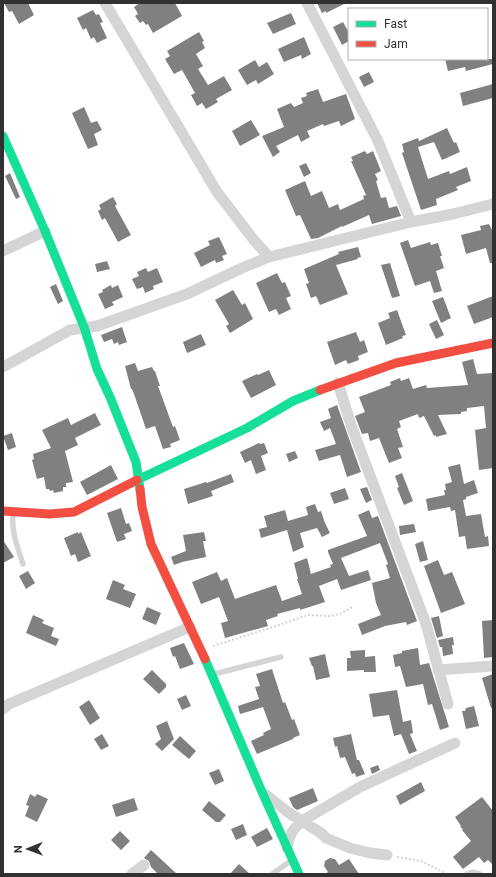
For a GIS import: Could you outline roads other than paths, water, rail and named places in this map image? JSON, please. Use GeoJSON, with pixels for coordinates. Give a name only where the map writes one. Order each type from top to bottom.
{"type":"FeatureCollection","features":[{"type":"Feature","properties":{"kind":"street"},"geometry":{"type":"LineString","coordinates":[[105,3],[217,192],[253,240],[269,257]]}},
{"type":"Feature","properties":{"kind":"street"},"geometry":{"type":"LineString","coordinates":[[307,3],[378,141],[411,222]]}},
{"type":"Feature","properties":{"kind":"street"},"geometry":{"type":"LineString","coordinates":[[3,136],[45,231],[84,327],[97,369],[136,462],[142,507],[151,544],[212,674],[262,792],[299,874]]}},
{"type":"Feature","properties":{"kind":"street"},"geometry":{"type":"LineString","coordinates":[[3,367],[70,330],[97,326],[187,294],[269,257],[411,222],[493,204]]}},
{"type":"Feature","properties":{"kind":"street"},"geometry":{"type":"LineString","coordinates":[[3,251],[45,231]]}},
{"type":"Feature","properties":{"kind":"street"},"geometry":{"type":"LineString","coordinates":[[3,511],[50,514],[74,512],[247,428],[293,401],[338,383],[396,363],[493,343]]}},
{"type":"Feature","properties":{"kind":"street"},"geometry":{"type":"LineString","coordinates":[[338,383],[351,425],[426,624],[448,704]]}},
{"type":"Feature","properties":{"kind":"street"},"geometry":{"type":"LineString","coordinates":[[3,709],[9,704],[190,627]]}},
{"type":"Feature","properties":{"kind":"street"},"geometry":{"type":"LineString","coordinates":[[438,670],[493,666]]}},
{"type":"Feature","properties":{"kind":"street"},"geometry":{"type":"LineString","coordinates":[[287,848],[289,837],[294,828],[302,821],[360,787],[455,743]]}},
{"type":"Feature","properties":{"kind":"street"},"geometry":{"type":"LineString","coordinates":[[262,792],[289,813],[321,832],[326,838],[350,848],[387,855]]}},
{"type":"Feature","properties":{"kind":"street"},"geometry":{"type":"LineString","coordinates":[[132,874],[144,865]]}},
{"type":"Feature","properties":{"kind":"lane"},"geometry":{"type":"LineString","coordinates":[[13,512],[13,530],[23,564]]}},
{"type":"Feature","properties":{"kind":"lane"},"geometry":{"type":"LineString","coordinates":[[212,674],[281,657]]}},
{"type":"Feature","properties":{"kind":"lane"},"geometry":{"type":"LineString","coordinates":[[272,874],[293,860]]}},
{"type":"Feature","properties":{"kind":"lane"},"geometry":{"type":"LineString","coordinates":[[466,874],[472,872],[480,874]]}}]}
